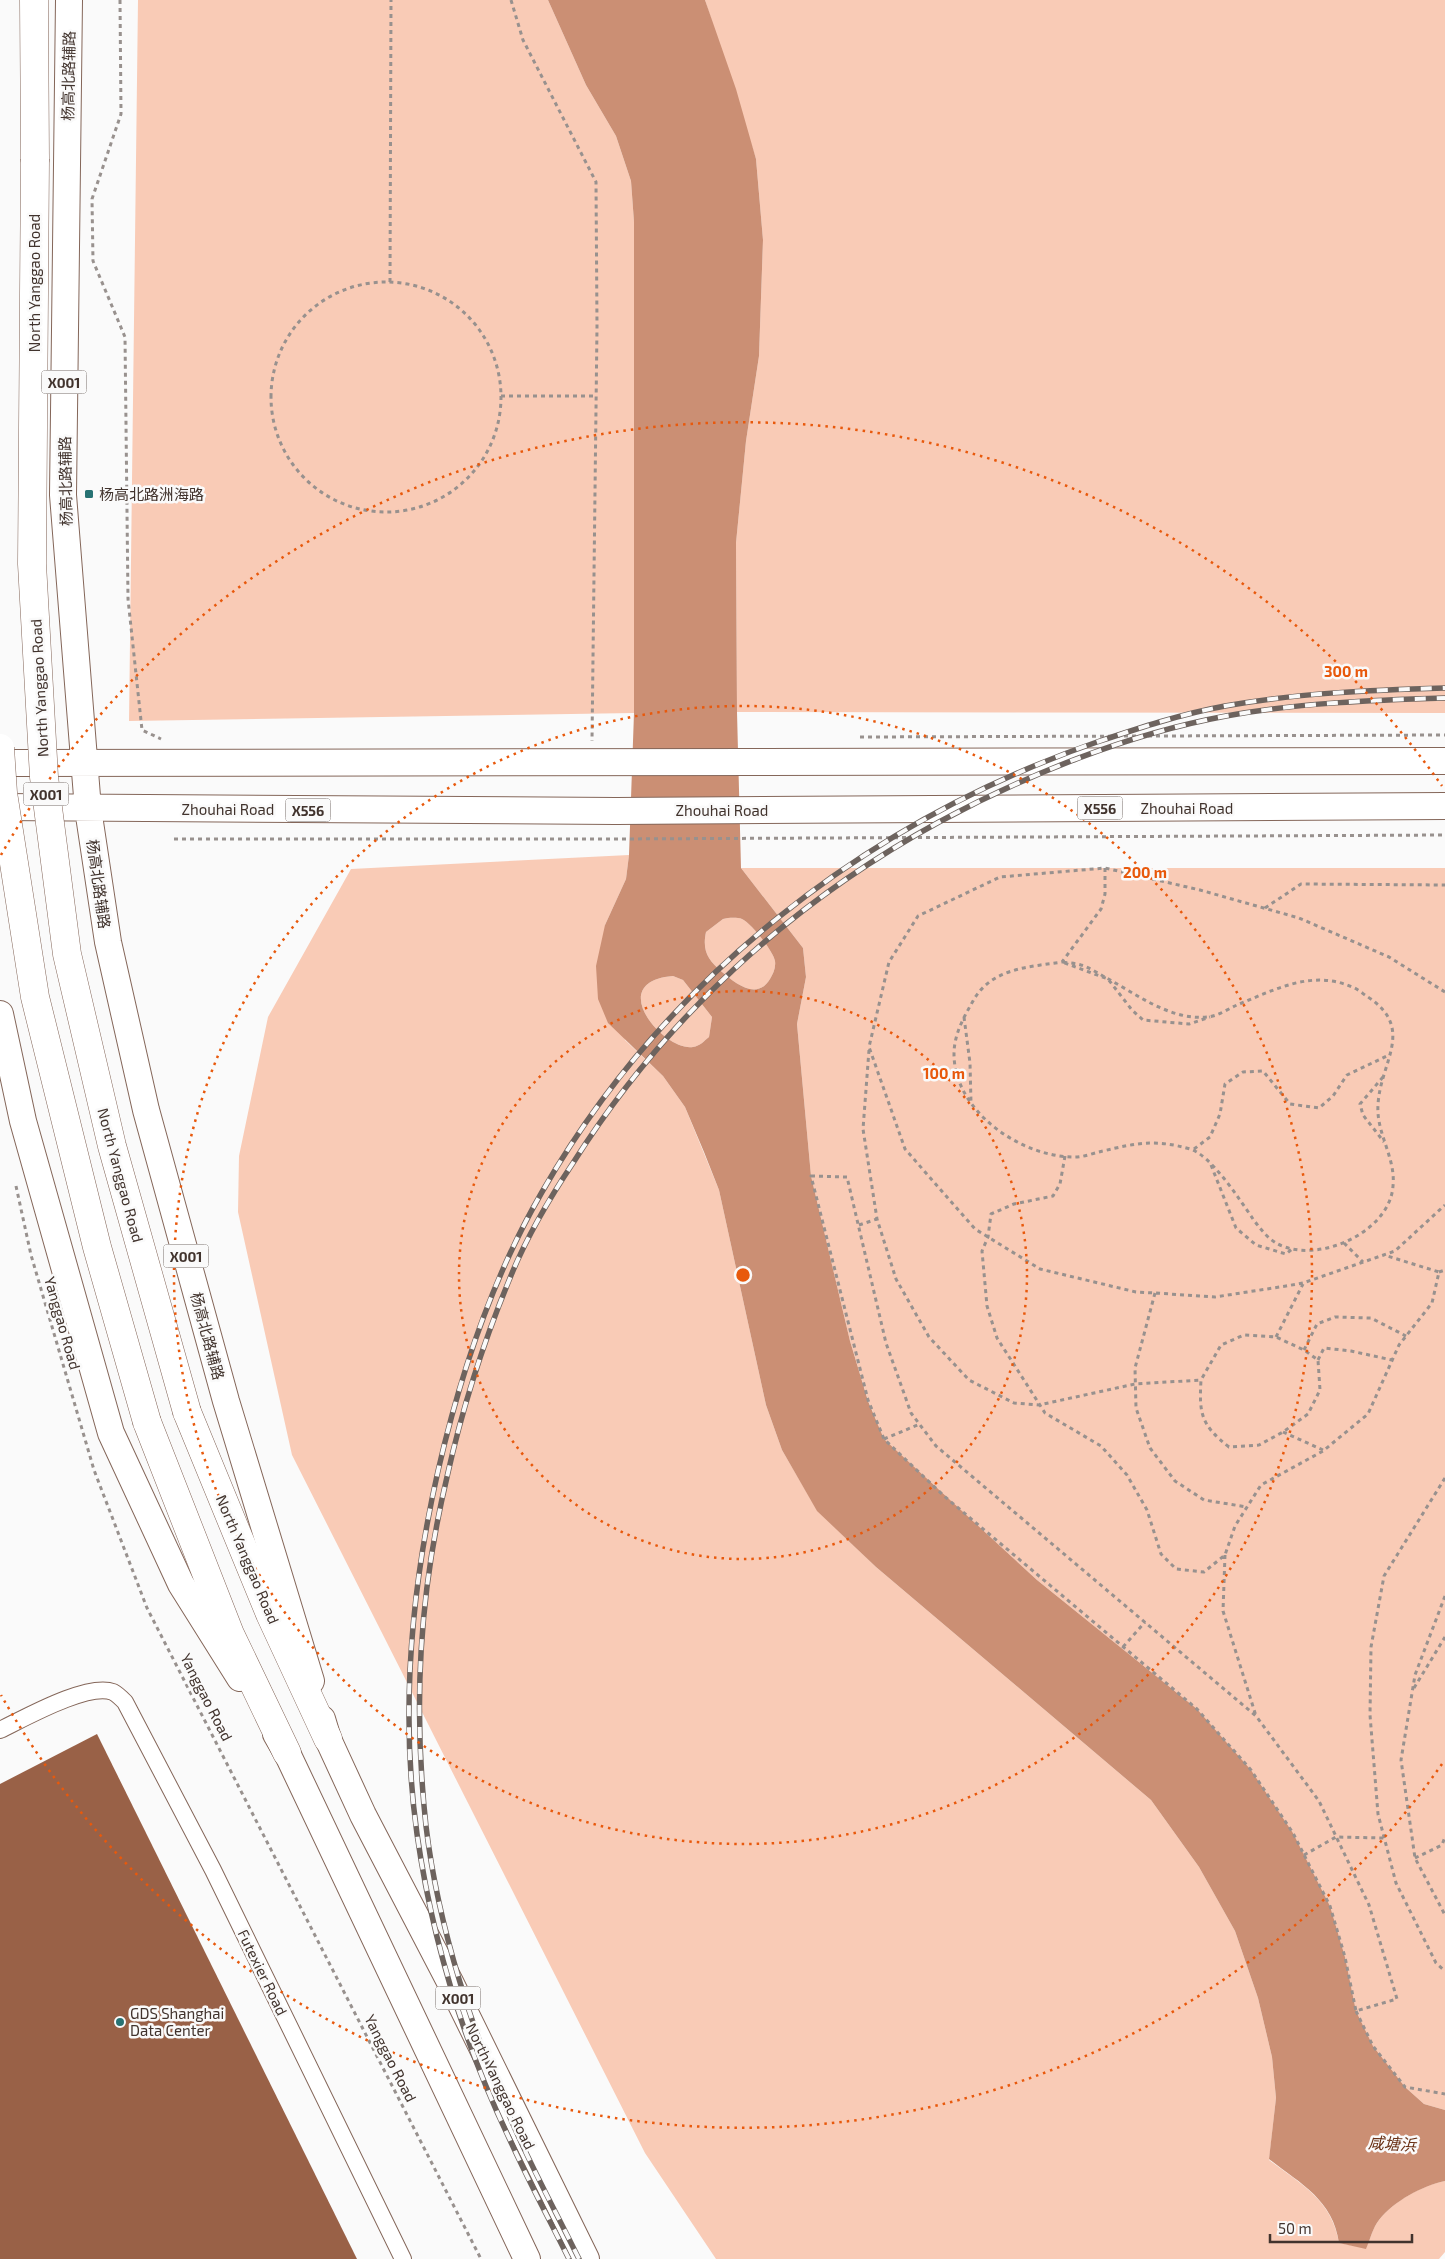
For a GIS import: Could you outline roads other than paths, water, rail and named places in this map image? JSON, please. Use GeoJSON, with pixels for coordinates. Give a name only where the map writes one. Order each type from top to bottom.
{"type":"FeatureCollection","features":[{"type":"Feature","properties":{"kind":"highway","name":"North Yanggao Road"},"geometry":{"type":"LineString","coordinates":[[34,0],[35,159],[32,564],[44,777],[67,954],[112,1146],[187,1412],[270,1614],[328,1739]]}},
{"type":"Feature","properties":{"kind":"highway","name":"X001"},"geometry":{"type":"LineString","coordinates":[[0,748],[3,794],[35,996],[97,1247],[147,1422],[230,1634],[287,1753]]}},
{"type":"Feature","properties":{"kind":"main road","name":"杨高北路辅路"},"geometry":{"type":"LineString","coordinates":[[69,0],[63,496],[88,809],[108,942],[146,1110],[226,1401],[328,1739]]}},
{"type":"Feature","properties":{"kind":"main road"},"geometry":{"type":"LineString","coordinates":[[0,763],[599,754],[758,762],[1445,761]]}},
{"type":"Feature","properties":{"kind":"main road","name":"Zhouhai Road"},"geometry":{"type":"LineString","coordinates":[[0,808],[616,811],[1445,806]]}},
{"type":"Feature","properties":{"kind":"main road","name":"X001"},"geometry":{"type":"LineString","coordinates":[[0,1014],[23,1121],[111,1433],[181,1584],[287,1753],[527,2259]]}},
{"type":"Feature","properties":{"kind":"main road","name":"North Yanggao Road"},"geometry":{"type":"LineString","coordinates":[[328,1739],[363,1815],[450,1982],[586,2259]]}},
{"type":"Feature","properties":{"kind":"street","name":"Futexier Road"},"geometry":{"type":"LineString","coordinates":[[0,1730],[44,1708],[93,1691],[113,1692],[125,1702],[209,1861],[403,2259]]}},
{"type":"Feature","properties":{"kind":"water","name":"咸塘浜"},"geometry":{"type":"Polygon","coordinates":[[[548,0],[705,0],[736,89],[756,159],[763,240],[759,356],[746,441],[736,543],[737,712],[741,868],[803,948],[806,977],[797,1024],[811,1176],[850,1341],[868,1401],[884,1439],[1037,1580],[1197,1709],[1251,1770],[1293,1833],[1330,1906],[1345,1957],[1356,2011],[1373,2046],[1405,2087],[1424,2104],[1445,2110],[1445,2181],[1409,2195],[1385,2213],[1373,2230],[1366,2249],[1339,2243],[1336,2228],[1323,2204],[1304,2185],[1269,2159],[1276,2098],[1272,2057],[1258,1998],[1235,1931],[1199,1867],[1151,1800],[876,1567],[817,1511],[782,1450],[766,1405],[719,1190],[685,1107],[663,1076],[608,1023],[598,999],[596,966],[605,925],[626,879],[629,855],[634,713],[634,222],[631,181],[616,136],[586,85],[548,0]],[[723,919],[706,932],[705,945],[707,955],[722,972],[739,985],[746,988],[759,989],[765,985],[774,971],[775,961],[773,956],[756,931],[742,919],[723,919]],[[673,976],[653,981],[643,990],[641,1002],[646,1016],[668,1039],[681,1046],[693,1047],[709,1037],[712,1017],[683,980],[673,976]]]}},
{"type":"Feature","properties":{"kind":"railway"},"geometry":{"type":"LineString","coordinates":[[569,2259],[493,2104],[464,2029],[441,1952],[423,1873],[412,1788],[409,1743],[411,1651],[415,1606],[421,1561],[438,1471],[467,1363],[493,1293],[524,1225],[542,1192],[591,1115],[648,1043],[710,977],[779,917],[852,863],[930,816],[1012,776],[1097,742],[1192,713],[1225,706],[1307,695],[1445,688]]}},
{"type":"Feature","properties":{"kind":"railway"},"geometry":{"type":"LineString","coordinates":[[579,2259],[516,2131],[486,2058],[460,1981],[439,1903],[432,1864],[426,1826],[420,1737],[421,1651],[425,1608],[430,1564],[447,1477],[466,1401],[491,1327],[516,1263],[538,1219],[609,1110],[647,1060],[689,1013],[734,969],[781,928],[831,890],[884,854],[939,822],[1007,788],[1078,758],[1115,745],[1189,724],[1226,716],[1308,705],[1445,698]]}},
{"type":"Feature","properties":{"kind":"place","name":"杨高北路洲海路"},"geometry":{"type":"Point","coordinates":[89,494]}},
{"type":"Feature","properties":{"kind":"place","name":"GDS Shanghai Data Center"},"geometry":{"type":"Point","coordinates":[120,2022]}}]}
